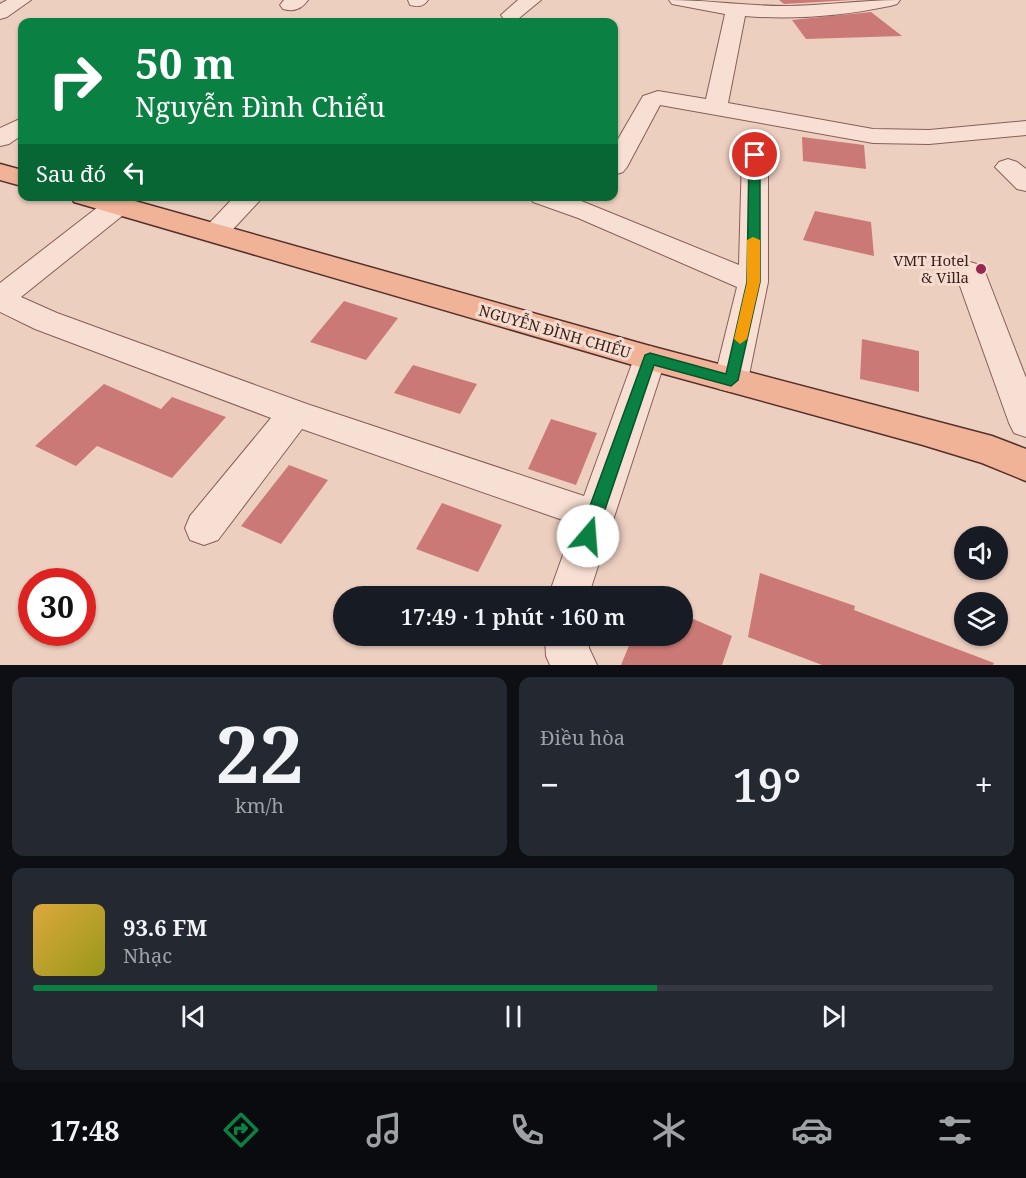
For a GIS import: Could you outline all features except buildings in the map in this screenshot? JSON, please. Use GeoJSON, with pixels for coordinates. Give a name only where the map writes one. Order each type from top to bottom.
{"type":"FeatureCollection","features":[{"type":"Feature","properties":{"kind":"main road","name":"NGUYỄN ĐÌNH CHIỂU"},"geometry":{"type":"LineString","coordinates":[[100,201],[650,358],[923,431],[992,451],[1026,466]]}},
{"type":"Feature","properties":{"kind":"street"},"geometry":{"type":"LineString","coordinates":[[0,13],[21,0]]}},
{"type":"Feature","properties":{"kind":"street"},"geometry":{"type":"LineString","coordinates":[[511,15],[531,0]]}},
{"type":"Feature","properties":{"kind":"street"},"geometry":{"type":"LineString","coordinates":[[679,0],[736,10],[804,10],[848,7],[890,0]]}},
{"type":"Feature","properties":{"kind":"street"},"geometry":{"type":"LineString","coordinates":[[714,109],[732,39],[736,10]]}},
{"type":"Feature","properties":{"kind":"street"},"geometry":{"type":"LineString","coordinates":[[618,160],[651,101],[658,98],[873,136],[940,136],[1026,128]]}},
{"type":"Feature","properties":{"kind":"street"},"geometry":{"type":"LineString","coordinates":[[0,139],[18,128]]}},
{"type":"Feature","properties":{"kind":"street"},"geometry":{"type":"LineString","coordinates":[[731,380],[753,282],[755,155]]}},
{"type":"Feature","properties":{"kind":"street"},"geometry":{"type":"LineString","coordinates":[[214,233],[246,201]]}},
{"type":"Feature","properties":{"kind":"street"},"geometry":{"type":"LineString","coordinates":[[573,201],[592,204],[753,282]]}},
{"type":"Feature","properties":{"kind":"street"},"geometry":{"type":"LineString","coordinates":[[117,206],[0,300],[46,321],[295,413],[594,515]]}},
{"type":"Feature","properties":{"kind":"street"},"geometry":{"type":"LineString","coordinates":[[970,272],[1026,423]]}},
{"type":"Feature","properties":{"kind":"street"},"geometry":{"type":"LineString","coordinates":[[571,586],[594,515],[650,358]]}},
{"type":"Feature","properties":{"kind":"street"},"geometry":{"type":"LineString","coordinates":[[204,528],[295,413]]}},
{"type":"Feature","properties":{"kind":"slow traffic"},"geometry":{"type":"LineString","coordinates":[[740,339],[753,282],[753,240]]}},
{"type":"Feature","properties":{"kind":"place","name":"VMT Hotel & Villa"},"geometry":{"type":"Point","coordinates":[981,269]}},
{"type":"Feature","properties":{"kind":"route"},"geometry":{"type":"LineString","coordinates":[[588,536],[650,358],[731,380],[753,282],[755,155]]}}]}
